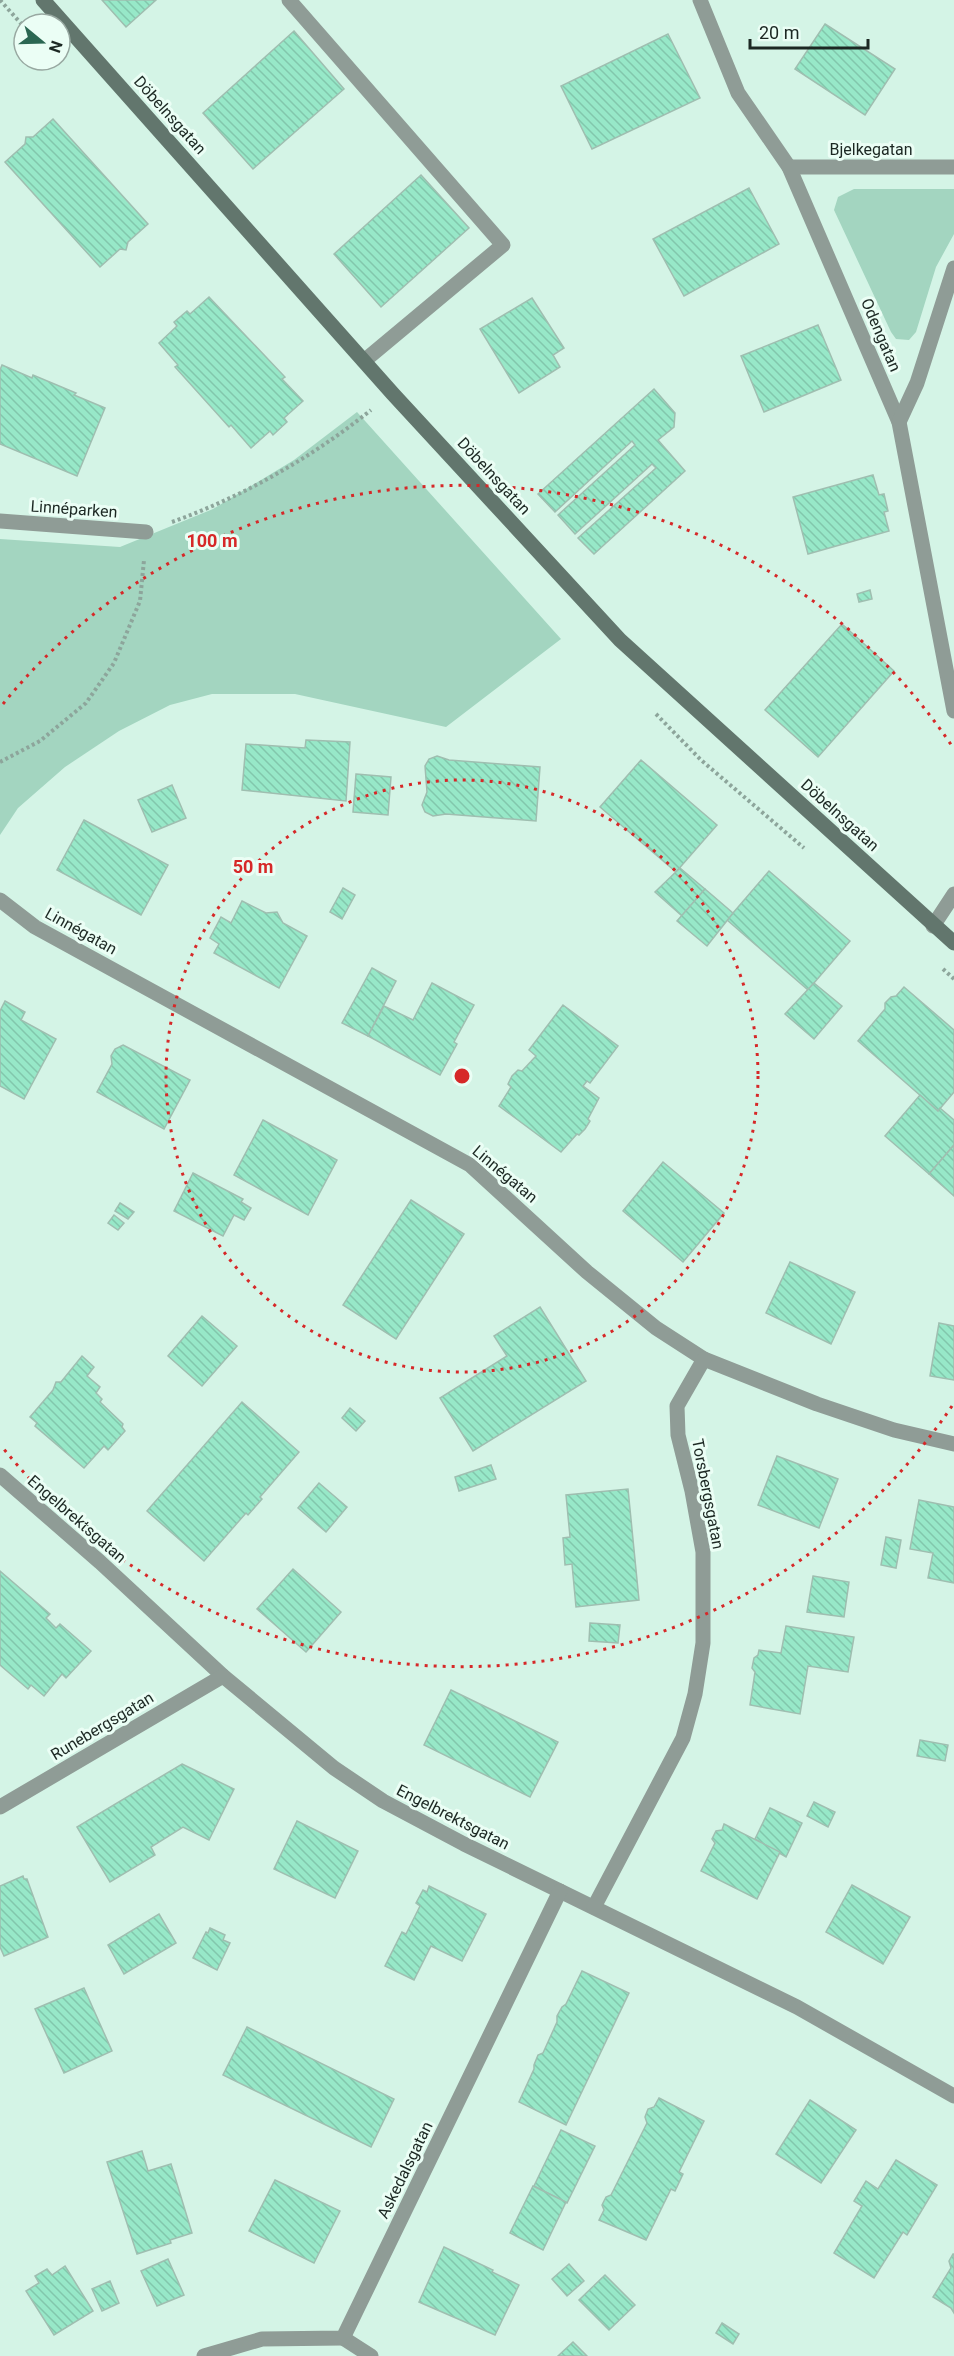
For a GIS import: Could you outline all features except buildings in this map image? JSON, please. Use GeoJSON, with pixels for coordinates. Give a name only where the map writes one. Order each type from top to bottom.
{"type":"FeatureCollection","features":[{"type":"Feature","properties":{"kind":"street","name":"Döbelnsgatan"},"geometry":{"type":"LineString","coordinates":[[43,0],[364,361],[620,640],[954,943]]}},
{"type":"Feature","properties":{"kind":"street"},"geometry":{"type":"LineString","coordinates":[[289,0],[503,245],[364,361]]}},
{"type":"Feature","properties":{"kind":"street","name":"Odengatan"},"geometry":{"type":"LineString","coordinates":[[700,0],[738,93],[789,167],[899,422],[954,711]]}},
{"type":"Feature","properties":{"kind":"street","name":"Bjelkegatan"},"geometry":{"type":"LineString","coordinates":[[789,167],[954,167]]}},
{"type":"Feature","properties":{"kind":"street"},"geometry":{"type":"LineString","coordinates":[[899,422],[917,383],[954,268]]}},
{"type":"Feature","properties":{"kind":"street","name":"Linnéparken"},"geometry":{"type":"LineString","coordinates":[[0,520],[146,532]]}},
{"type":"Feature","properties":{"kind":"street"},"geometry":{"type":"LineString","coordinates":[[933,926],[954,894]]}},
{"type":"Feature","properties":{"kind":"street","name":"Linnégatan"},"geometry":{"type":"LineString","coordinates":[[0,900],[35,927],[470,1165],[596,1279],[656,1328],[704,1359],[817,1404],[894,1430],[954,1444]]}},
{"type":"Feature","properties":{"kind":"street","name":"Torsbergsgatan"},"geometry":{"type":"LineString","coordinates":[[594,1907],[683,1738],[694,1694],[703,1643],[703,1552],[692,1491],[678,1435],[677,1406],[704,1359]]}},
{"type":"Feature","properties":{"kind":"street","name":"Engelbrektsgatan"},"geometry":{"type":"LineString","coordinates":[[0,1475],[100,1562],[223,1676],[334,1768],[383,1801],[797,2007],[954,2096]]}},
{"type":"Feature","properties":{"kind":"street","name":"Runebergsgatan"},"geometry":{"type":"LineString","coordinates":[[0,1806],[223,1676]]}},
{"type":"Feature","properties":{"kind":"street","name":"Askedalsgatan"},"geometry":{"type":"LineString","coordinates":[[343,2338],[560,1891]]}},
{"type":"Feature","properties":{"kind":"street"},"geometry":{"type":"LineString","coordinates":[[204,2356],[262,2339],[343,2338],[371,2356]]}},
{"type":"Feature","properties":{"kind":"path"},"geometry":{"type":"LineString","coordinates":[[0,0],[12,14]]}},
{"type":"Feature","properties":{"kind":"path"},"geometry":{"type":"LineString","coordinates":[[0,762],[40,741],[86,703],[114,663],[140,601],[146,532],[250,489],[342,434],[393,393]]}},
{"type":"Feature","properties":{"kind":"green space"},"geometry":{"type":"Polygon","coordinates":[[[854,189],[954,189],[954,234],[936,267],[916,332],[909,340],[896,339],[891,332],[834,210],[838,197],[854,189]]]}},
{"type":"Feature","properties":{"kind":"green space"},"geometry":{"type":"Polygon","coordinates":[[[357,412],[561,639],[446,727],[295,694],[212,694],[170,705],[119,731],[65,767],[18,808],[0,835],[0,539],[120,547],[213,509],[294,460],[357,412]]]}}]}
